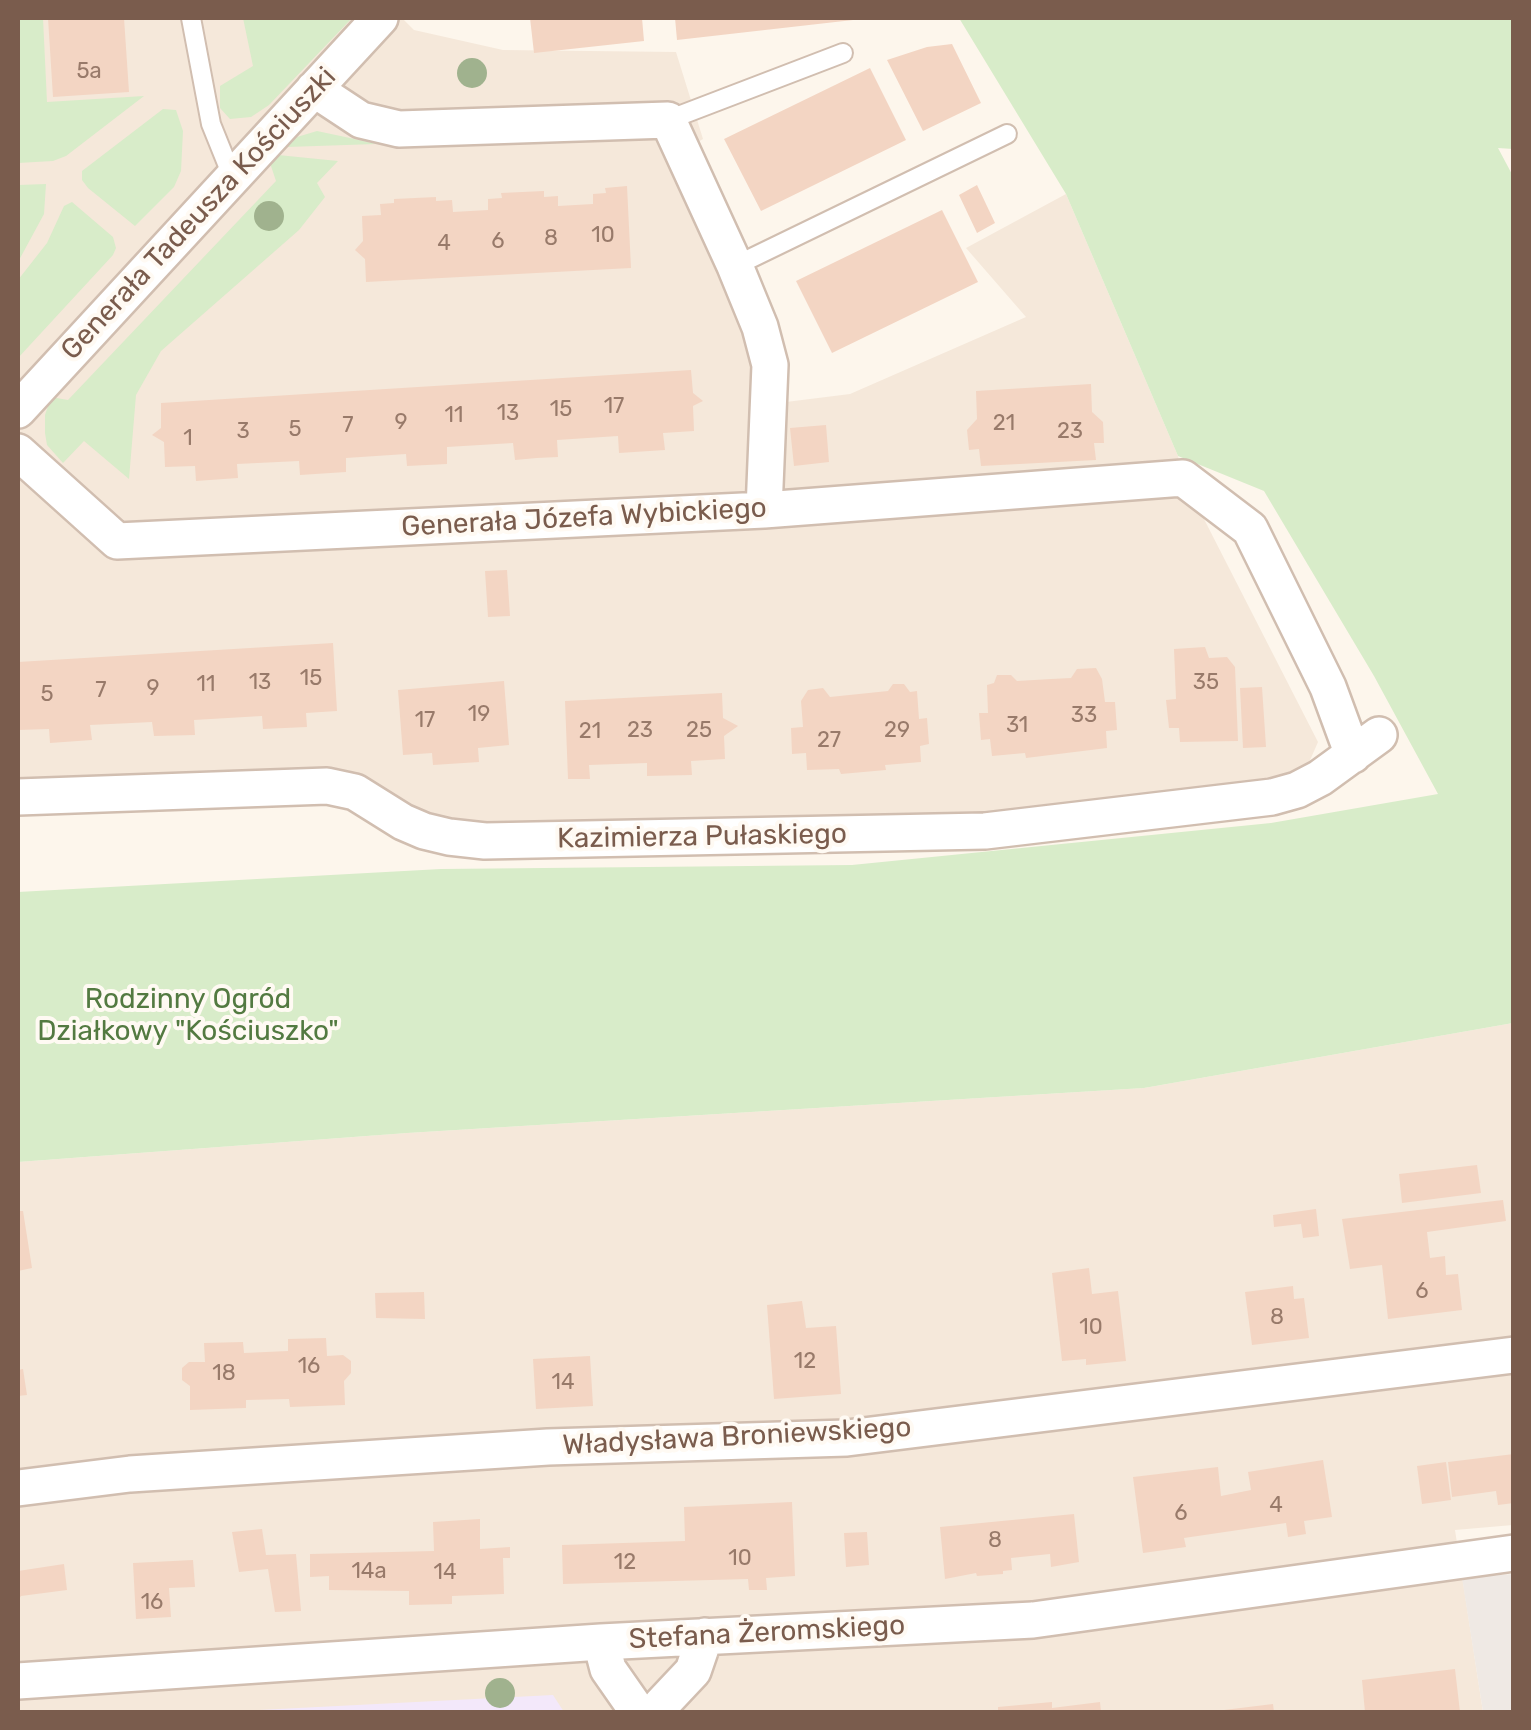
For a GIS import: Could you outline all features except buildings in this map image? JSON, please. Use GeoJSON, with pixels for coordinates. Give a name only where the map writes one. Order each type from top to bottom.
{"type":"FeatureCollection","features":[{"type":"Feature","properties":{"kind":"street","name":"Generała Tadeusza Kościuszki"},"geometry":{"type":"LineString","coordinates":[[18,410],[380,18]]}},
{"type":"Feature","properties":{"kind":"street"},"geometry":{"type":"LineString","coordinates":[[314,89],[362,120],[399,129],[668,120],[735,266],[760,327],[770,365],[764,510]]}},
{"type":"Feature","properties":{"kind":"street","name":"Generała Józefa Wybickiego"},"geometry":{"type":"LineString","coordinates":[[18,452],[117,541],[764,510],[1183,478],[1250,529],[1328,687],[1366,745]]}},
{"type":"Feature","properties":{"kind":"street","name":"Kazimierza Pułaskiego"},"geometry":{"type":"LineString","coordinates":[[18,797],[327,786],[355,792],[403,822],[424,830],[449,838],[485,841],[985,831],[1272,797],[1320,778],[1366,745]]}},
{"type":"Feature","properties":{"kind":"street","name":"Władysława Broniewskiego"},"geometry":{"type":"LineString","coordinates":[[18,1488],[130,1474],[548,1447],[847,1438],[1514,1355]]}},
{"type":"Feature","properties":{"kind":"street","name":"Stefana Żeromskiego"},"geometry":{"type":"LineString","coordinates":[[18,1681],[601,1642],[1033,1620],[1514,1553]]}},
{"type":"Feature","properties":{"kind":"street"},"geometry":{"type":"LineString","coordinates":[[658,1712],[692,1671],[705,1636]]}},
{"type":"Feature","properties":{"kind":"street"},"geometry":{"type":"LineString","coordinates":[[601,1642],[608,1669],[638,1712]]}},
{"type":"Feature","properties":{"kind":"lane"},"geometry":{"type":"LineString","coordinates":[[191,18],[212,124],[232,176]]}},
{"type":"Feature","properties":{"kind":"lane"},"geometry":{"type":"LineString","coordinates":[[668,120],[843,53]]}},
{"type":"Feature","properties":{"kind":"lane"},"geometry":{"type":"LineString","coordinates":[[735,266],[1007,134]]}},
{"type":"Feature","properties":{"kind":"shaded area"},"geometry":{"type":"Polygon","coordinates":[[[18,18],[402,18],[414,30],[503,50],[676,52],[703,139],[674,156],[742,328],[753,369],[754,406],[850,394],[1026,317],[966,248],[1066,194],[1178,456],[1183,478],[1318,742],[1297,790],[1145,815],[485,841],[376,803],[18,797],[18,18]]]}},
{"type":"Feature","properties":{"kind":"shaded area"},"geometry":{"type":"Polygon","coordinates":[[[1513,1023],[1513,1525],[1455,1530],[1483,1712],[18,1712],[18,1162],[407,1133],[1144,1088],[1513,1023]]]}},
{"type":"Feature","properties":{"kind":"shaded area"},"geometry":{"type":"Polygon","coordinates":[[[1513,1574],[1513,1712],[1483,1712],[1462,1578],[1513,1574]]]}},
{"type":"Feature","properties":{"kind":"shaded area"},"geometry":{"type":"Polygon","coordinates":[[[553,1695],[564,1712],[220,1712],[553,1695]]]}},
{"type":"Feature","properties":{"kind":"green space"},"geometry":{"type":"Polygon","coordinates":[[[18,18],[43,18],[47,102],[144,96],[66,156],[53,161],[18,163],[18,18]]]}},
{"type":"Feature","properties":{"kind":"green space"},"geometry":{"type":"Polygon","coordinates":[[[243,18],[352,18],[269,105],[251,117],[230,119],[220,108],[220,86],[253,66],[243,18]]]}},
{"type":"Feature","properties":{"kind":"green space","name":"Rodzinny Ogród Działkowy \"Kościuszko\""},"geometry":{"type":"Polygon","coordinates":[[[959,18],[1513,18],[1513,149],[1498,148],[1514,178],[1513,1023],[1144,1088],[407,1133],[18,1162],[18,892],[441,869],[852,865],[1271,823],[1438,794],[1374,676],[1264,491],[1178,456],[1066,194],[959,18]]]}},
{"type":"Feature","properties":{"kind":"green space"},"geometry":{"type":"Polygon","coordinates":[[[163,109],[176,110],[183,131],[181,171],[174,187],[135,226],[88,188],[82,171],[163,109]]]}},
{"type":"Feature","properties":{"kind":"green space"},"geometry":{"type":"Polygon","coordinates":[[[317,131],[376,144],[287,147],[297,137],[317,131]]]}},
{"type":"Feature","properties":{"kind":"green space"},"geometry":{"type":"Polygon","coordinates":[[[278,155],[338,161],[317,183],[325,197],[299,230],[161,351],[136,395],[129,479],[84,441],[63,463],[47,445],[45,415],[51,397],[68,400],[276,181],[270,163],[278,155]]]}},
{"type":"Feature","properties":{"kind":"green space"},"geometry":{"type":"Polygon","coordinates":[[[46,184],[44,214],[18,262],[18,185],[46,184]]]}},
{"type":"Feature","properties":{"kind":"green space"},"geometry":{"type":"Polygon","coordinates":[[[72,202],[113,237],[116,248],[18,358],[18,280],[47,243],[64,206],[72,202]]]}}]}
